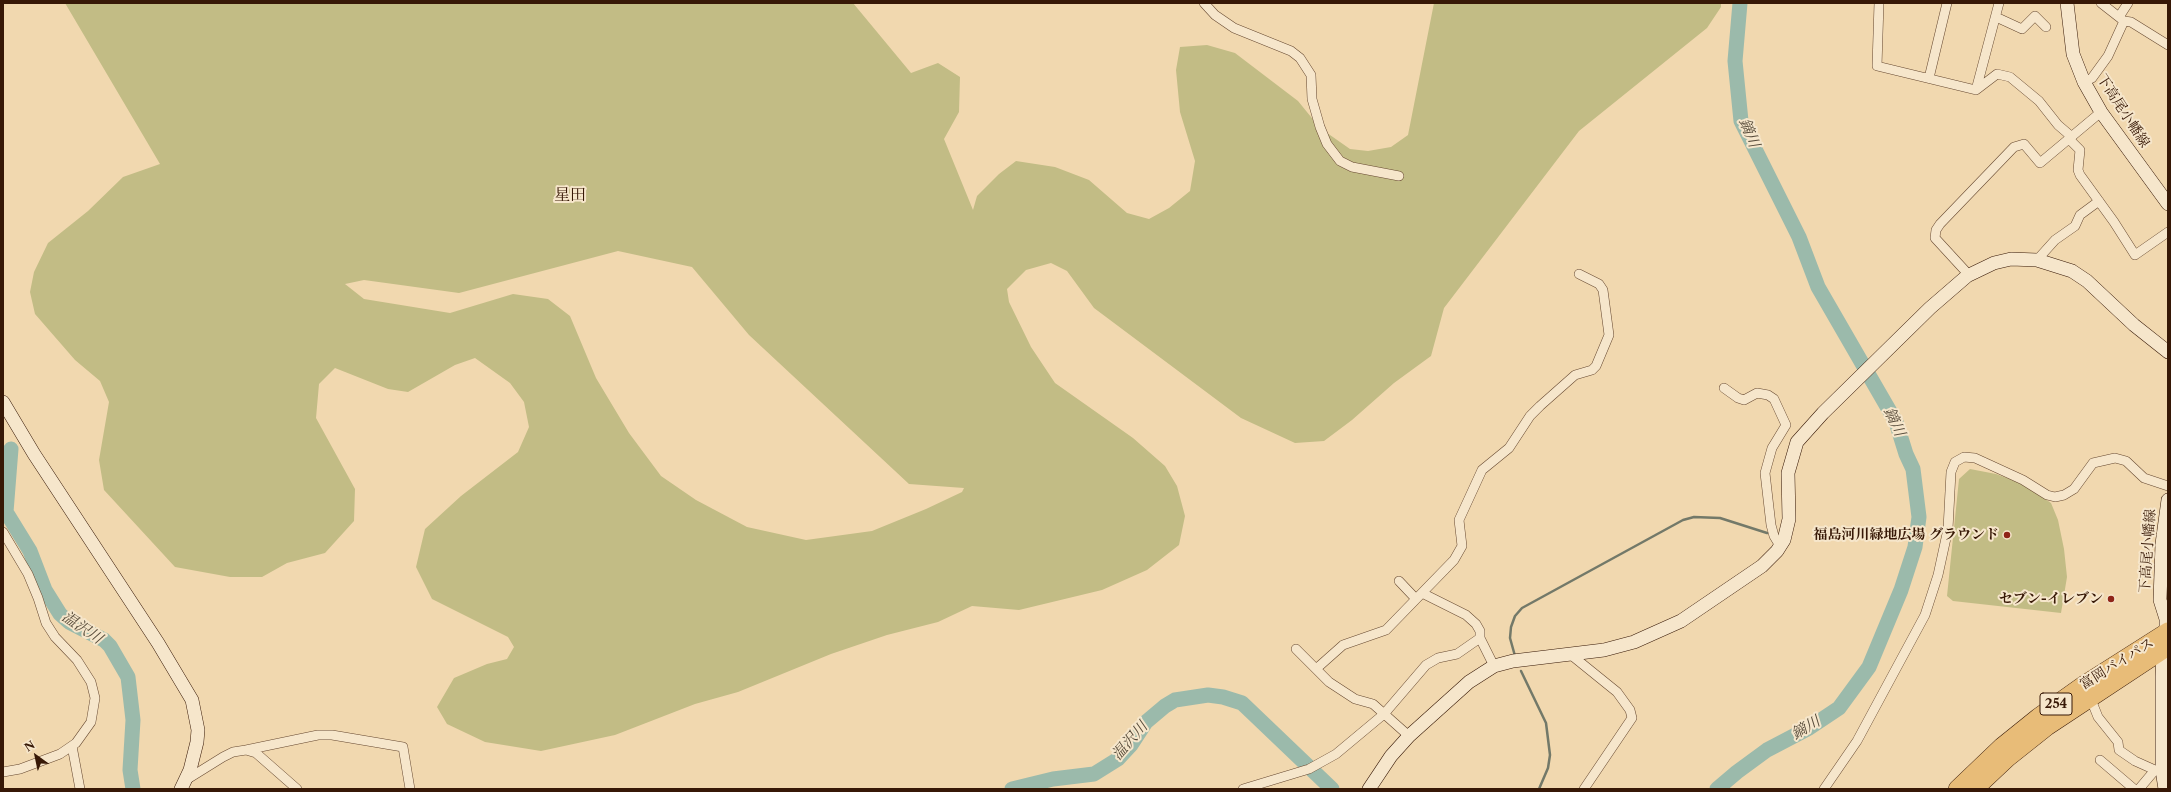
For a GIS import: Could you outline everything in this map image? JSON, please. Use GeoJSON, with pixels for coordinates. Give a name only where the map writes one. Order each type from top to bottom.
{"type":"FeatureCollection","features":[{"type":"Feature","properties":{"kind":"highway","name":"富岡バイパス"},"geometry":{"type":"LineString","coordinates":[[1975,789],[2029,741],[2166,640]]}},
{"type":"Feature","properties":{"kind":"highway","name":"富岡バイパス"},"geometry":{"type":"LineString","coordinates":[[1957,789],[2002,746],[2038,717],[2078,688],[2166,640]]}},
{"type":"Feature","properties":{"kind":"street"},"geometry":{"type":"LineString","coordinates":[[1204,3],[1215,15],[1234,28],[1291,51],[1300,58],[1311,75],[1312,99],[1320,127],[1327,144],[1340,161],[1352,167],[1399,176]]}},
{"type":"Feature","properties":{"kind":"street"},"geometry":{"type":"LineString","coordinates":[[1879,3],[1877,66],[1976,90]]}},
{"type":"Feature","properties":{"kind":"street"},"geometry":{"type":"LineString","coordinates":[[1929,78],[1947,3]]}},
{"type":"Feature","properties":{"kind":"street"},"geometry":{"type":"LineString","coordinates":[[1976,90],[1980,70],[1999,3]]}},
{"type":"Feature","properties":{"kind":"street","name":"下高尾小幡線"},"geometry":{"type":"LineString","coordinates":[[2067,3],[2074,54],[2084,82],[2101,112],[2168,204]]}},
{"type":"Feature","properties":{"kind":"street"},"geometry":{"type":"LineString","coordinates":[[2101,3],[2122,19],[2131,22],[2168,45]]}},
{"type":"Feature","properties":{"kind":"street"},"geometry":{"type":"LineString","coordinates":[[2084,82],[2092,78],[2108,56],[2128,3]]}},
{"type":"Feature","properties":{"kind":"street"},"geometry":{"type":"LineString","coordinates":[[1996,17],[2022,29],[2035,16],[2046,27]]}},
{"type":"Feature","properties":{"kind":"street"},"geometry":{"type":"LineString","coordinates":[[1976,90],[1997,74],[2010,77],[2039,101],[2080,150],[2078,170],[2080,175],[2135,255],[2168,232]]}},
{"type":"Feature","properties":{"kind":"street"},"geometry":{"type":"LineString","coordinates":[[1969,275],[1935,238],[1936,230],[1940,224],[2014,147],[2024,144],[2040,163],[2101,112]]}},
{"type":"Feature","properties":{"kind":"street"},"geometry":{"type":"LineString","coordinates":[[2037,260],[2055,240],[2075,226],[2080,216],[2099,201]]}},
{"type":"Feature","properties":{"kind":"street"},"geometry":{"type":"LineString","coordinates":[[1369,789],[1391,756],[1409,736],[1469,682],[1494,666],[1513,661],[1604,650],[1634,642],[1681,621],[1762,566],[1784,540],[1789,519],[1788,473],[1795,447],[1803,433],[1954,285],[1969,275],[1994,263],[2011,260],[2037,260],[2072,271],[2087,281],[2134,325],[2168,352]]}},
{"type":"Feature","properties":{"kind":"street"},"geometry":{"type":"LineString","coordinates":[[1316,669],[1343,645],[1386,630],[1454,560],[1462,546],[1459,520],[1482,470],[1509,448],[1530,416],[1540,406],[1575,375],[1592,370],[1596,366],[1609,335],[1603,290],[1599,284],[1579,274]]}},
{"type":"Feature","properties":{"kind":"street"},"geometry":{"type":"LineString","coordinates":[[1724,388],[1738,398],[1744,400],[1757,393],[1768,395],[1774,399],[1786,425],[1772,448],[1765,473],[1771,525],[1774,536],[1780,546]]}},
{"type":"Feature","properties":{"kind":"street"},"geometry":{"type":"LineString","coordinates":[[3,402],[34,454],[158,643],[192,700],[198,730],[197,742],[182,786]]}},
{"type":"Feature","properties":{"kind":"street"},"geometry":{"type":"LineString","coordinates":[[1824,789],[1857,742],[1925,615],[1938,575],[1948,529],[1951,472],[1955,462],[1964,457],[1975,458],[2023,480],[2047,495],[2055,497],[2064,495],[2074,489],[2093,463],[2115,458],[2126,461],[2144,478],[2168,486]]}},
{"type":"Feature","properties":{"kind":"street","name":"下高尾小幡線"},"geometry":{"type":"LineString","coordinates":[[2165,789],[2158,770],[2165,752],[2166,619],[2160,600],[2162,544],[2168,500]]}},
{"type":"Feature","properties":{"kind":"street"},"geometry":{"type":"LineString","coordinates":[[3,532],[28,574],[46,623],[55,637],[78,660],[91,682],[95,698],[90,722],[84,734],[72,746],[60,754],[20,769],[3,772]]}},
{"type":"Feature","properties":{"kind":"street"},"geometry":{"type":"LineString","coordinates":[[1399,581],[1419,596],[1466,615],[1476,624],[1480,631],[1480,638],[1494,666]]}},
{"type":"Feature","properties":{"kind":"street"},"geometry":{"type":"LineString","coordinates":[[1243,789],[1309,769],[1336,754],[1384,714],[1426,665],[1438,658],[1457,654],[1480,638]]}},
{"type":"Feature","properties":{"kind":"street"},"geometry":{"type":"LineString","coordinates":[[1296,649],[1329,682],[1355,699],[1372,704],[1409,736]]}},
{"type":"Feature","properties":{"kind":"street"},"geometry":{"type":"LineString","coordinates":[[1570,654],[1617,692],[1630,710],[1632,718],[1584,789]]}},
{"type":"Feature","properties":{"kind":"street"},"geometry":{"type":"LineString","coordinates":[[2090,697],[2098,717],[2118,742],[2119,750],[2134,761],[2158,770],[2139,789]]}},
{"type":"Feature","properties":{"kind":"street"},"geometry":{"type":"LineString","coordinates":[[182,786],[223,757],[233,752],[318,735],[332,735],[403,747],[410,789]]}},
{"type":"Feature","properties":{"kind":"street"},"geometry":{"type":"LineString","coordinates":[[72,746],[80,789]]}},
{"type":"Feature","properties":{"kind":"street"},"geometry":{"type":"LineString","coordinates":[[246,750],[256,753],[297,789]]}},
{"type":"Feature","properties":{"kind":"street"},"geometry":{"type":"LineString","coordinates":[[2100,760],[2134,789]]}},
{"type":"Feature","properties":{"kind":"shaded area"},"geometry":{"type":"Polygon","coordinates":[[[65,3],[853,3],[911,73],[938,63],[960,77],[959,112],[944,139],[973,210],[977,196],[999,174],[1016,161],[1055,167],[1089,180],[1127,213],[1149,219],[1169,208],[1190,191],[1195,161],[1180,112],[1176,70],[1180,47],[1207,45],[1235,53],[1298,101],[1320,128],[1350,149],[1368,151],[1391,147],[1408,135],[1434,3],[1721,3],[1721,7],[1707,28],[1579,131],[1444,308],[1431,356],[1394,383],[1352,420],[1324,441],[1295,443],[1241,418],[1094,308],[1067,271],[1051,263],[1026,270],[1007,289],[1009,302],[1031,347],[1055,383],[1133,438],[1165,466],[1177,486],[1185,516],[1179,545],[1147,570],[1102,590],[1019,610],[972,606],[938,622],[887,635],[831,654],[738,692],[695,704],[615,735],[541,751],[485,742],[447,724],[437,707],[454,678],[487,664],[507,659],[514,647],[508,637],[432,599],[416,567],[425,529],[461,496],[518,452],[529,427],[524,402],[510,383],[475,358],[455,365],[408,392],[388,389],[335,368],[319,384],[316,418],[355,489],[354,521],[325,553],[287,563],[262,577],[230,577],[175,567],[104,490],[99,460],[109,402],[100,381],[75,360],[35,314],[30,292],[34,272],[48,243],[88,211],[123,177],[160,164],[65,3]],[[618,251],[459,293],[364,280],[345,284],[364,299],[450,313],[513,294],[548,299],[570,316],[596,378],[629,433],[661,476],[696,500],[747,527],[806,540],[872,531],[926,509],[962,492],[964,488],[909,484],[749,335],[692,267],[618,251]]]}},
{"type":"Feature","properties":{"kind":"shaded area","name":"福島河川緑地広場 グラウンド"},"geometry":{"type":"Polygon","coordinates":[[[1970,469],[1996,474],[2023,484],[2051,503],[2058,520],[2064,549],[2067,577],[2061,613],[1953,601],[1947,596],[1959,479],[1970,469]]]}},
{"type":"Feature","properties":{"kind":"waterway","name":"鏑川"},"geometry":{"type":"LineString","coordinates":[[1717,789],[1767,750],[1809,728],[1839,708],[1869,667],[1901,590],[1915,547],[1919,517],[1913,469],[1906,454],[1896,422],[1818,287],[1799,237],[1741,121],[1735,61],[1740,3]]}},
{"type":"Feature","properties":{"kind":"waterway","name":"温沢川"},"geometry":{"type":"LineString","coordinates":[[11,449],[6,512],[30,551],[45,590],[60,614],[69,622],[104,640],[110,646],[128,677],[133,720],[130,770],[133,789]]}},
{"type":"Feature","properties":{"kind":"waterway"},"geometry":{"type":"LineString","coordinates":[[1515,656],[1510,638],[1511,627],[1515,616],[1522,608],[1683,520],[1694,517],[1720,518],[1767,533]]}},
{"type":"Feature","properties":{"kind":"waterway"},"geometry":{"type":"LineString","coordinates":[[1521,671],[1546,723],[1550,755],[1548,768],[1539,789]]}},
{"type":"Feature","properties":{"kind":"waterway","name":"温沢川"},"geometry":{"type":"LineString","coordinates":[[1012,789],[1053,779],[1094,774],[1118,759],[1131,745],[1146,722],[1165,706],[1175,700],[1208,695],[1223,697],[1242,703],[1332,789]]}},
{"type":"Feature","properties":{"kind":"place","name":"福島河川緑地広場 グラウンド"},"geometry":{"type":"Point","coordinates":[2007,535]}},
{"type":"Feature","properties":{"kind":"place","name":"セブン-イレブン"},"geometry":{"type":"Point","coordinates":[2111,599]}},
{"type":"Feature","properties":{"kind":"district","name":"星田"},"geometry":{"type":"Point","coordinates":[570,195]}}]}
